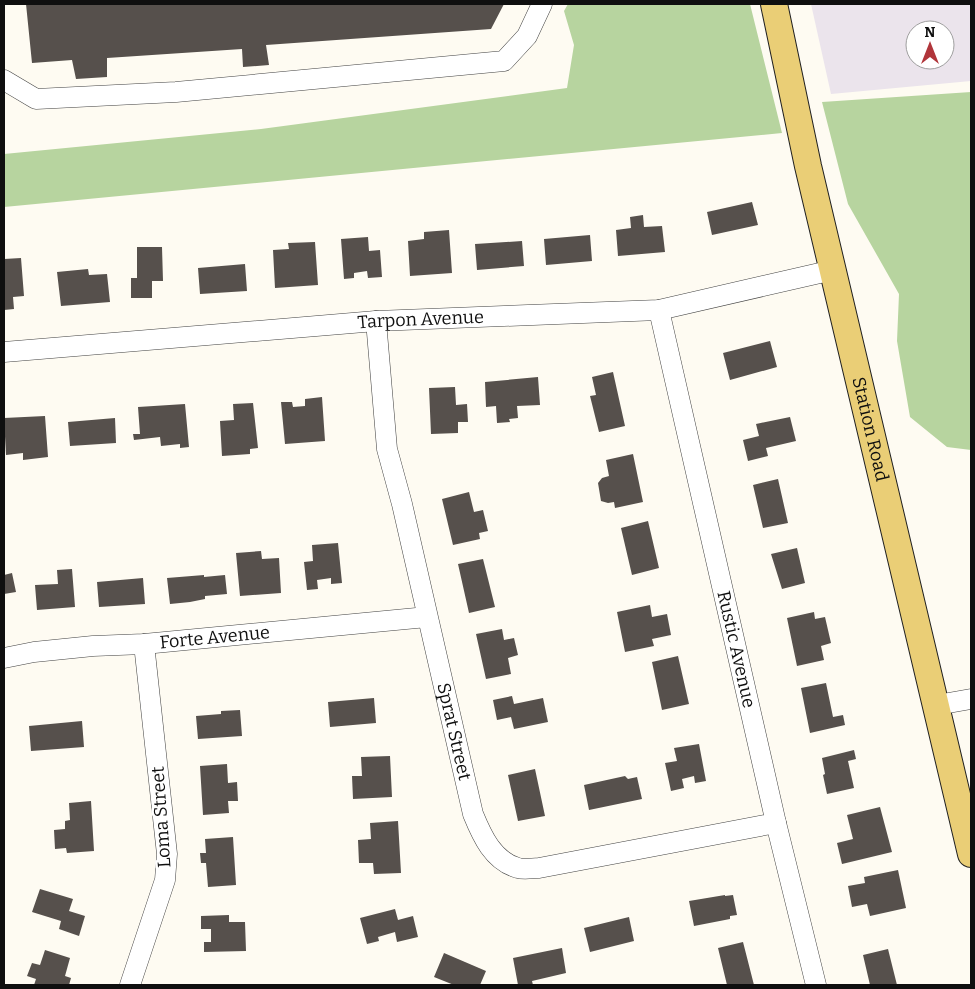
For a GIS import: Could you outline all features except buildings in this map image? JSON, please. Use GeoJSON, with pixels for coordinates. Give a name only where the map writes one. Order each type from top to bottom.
{"type":"FeatureCollection","features":[{"type":"Feature","properties":{"kind":"main road","name":"Station Road"},"geometry":{"type":"LineString","coordinates":[[774,4],[808,166],[971,854]]}},
{"type":"Feature","properties":{"kind":"street"},"geometry":{"type":"LineString","coordinates":[[4,80],[36,99],[176,92],[504,61],[527,36],[542,4]]}},
{"type":"Feature","properties":{"kind":"street","name":"Tarpon Avenue"},"geometry":{"type":"LineString","coordinates":[[4,352],[376,320],[659,310],[833,270]]}},
{"type":"Feature","properties":{"kind":"street","name":"Rustic Avenue"},"geometry":{"type":"LineString","coordinates":[[659,310],[776,823],[816,985]]}},
{"type":"Feature","properties":{"kind":"street","name":"Sprat Street"},"geometry":{"type":"LineString","coordinates":[[376,320],[387,449],[473,814],[484,840],[498,857],[519,868],[539,868],[776,823]]}},
{"type":"Feature","properties":{"kind":"street","name":"Forte Avenue"},"geometry":{"type":"LineString","coordinates":[[4,658],[34,652],[93,646],[144,644],[427,617]]}},
{"type":"Feature","properties":{"kind":"street","name":"Loma Street"},"geometry":{"type":"LineString","coordinates":[[130,985],[165,880],[167,854],[144,644]]}},
{"type":"Feature","properties":{"kind":"street"},"geometry":{"type":"LineString","coordinates":[[936,706],[971,699]]}},
{"type":"Feature","properties":{"kind":"shaded area"},"geometry":{"type":"Polygon","coordinates":[[[811,4],[971,4],[971,81],[831,94],[811,4]]]}},
{"type":"Feature","properties":{"kind":"green space"},"geometry":{"type":"Polygon","coordinates":[[[568,4],[750,4],[782,133],[4,207],[4,154],[261,129],[567,88],[574,45],[564,11],[568,4]]]}},
{"type":"Feature","properties":{"kind":"green space"},"geometry":{"type":"Polygon","coordinates":[[[971,92],[971,450],[947,447],[910,417],[897,341],[899,294],[848,204],[822,102],[971,92]]]}}]}
